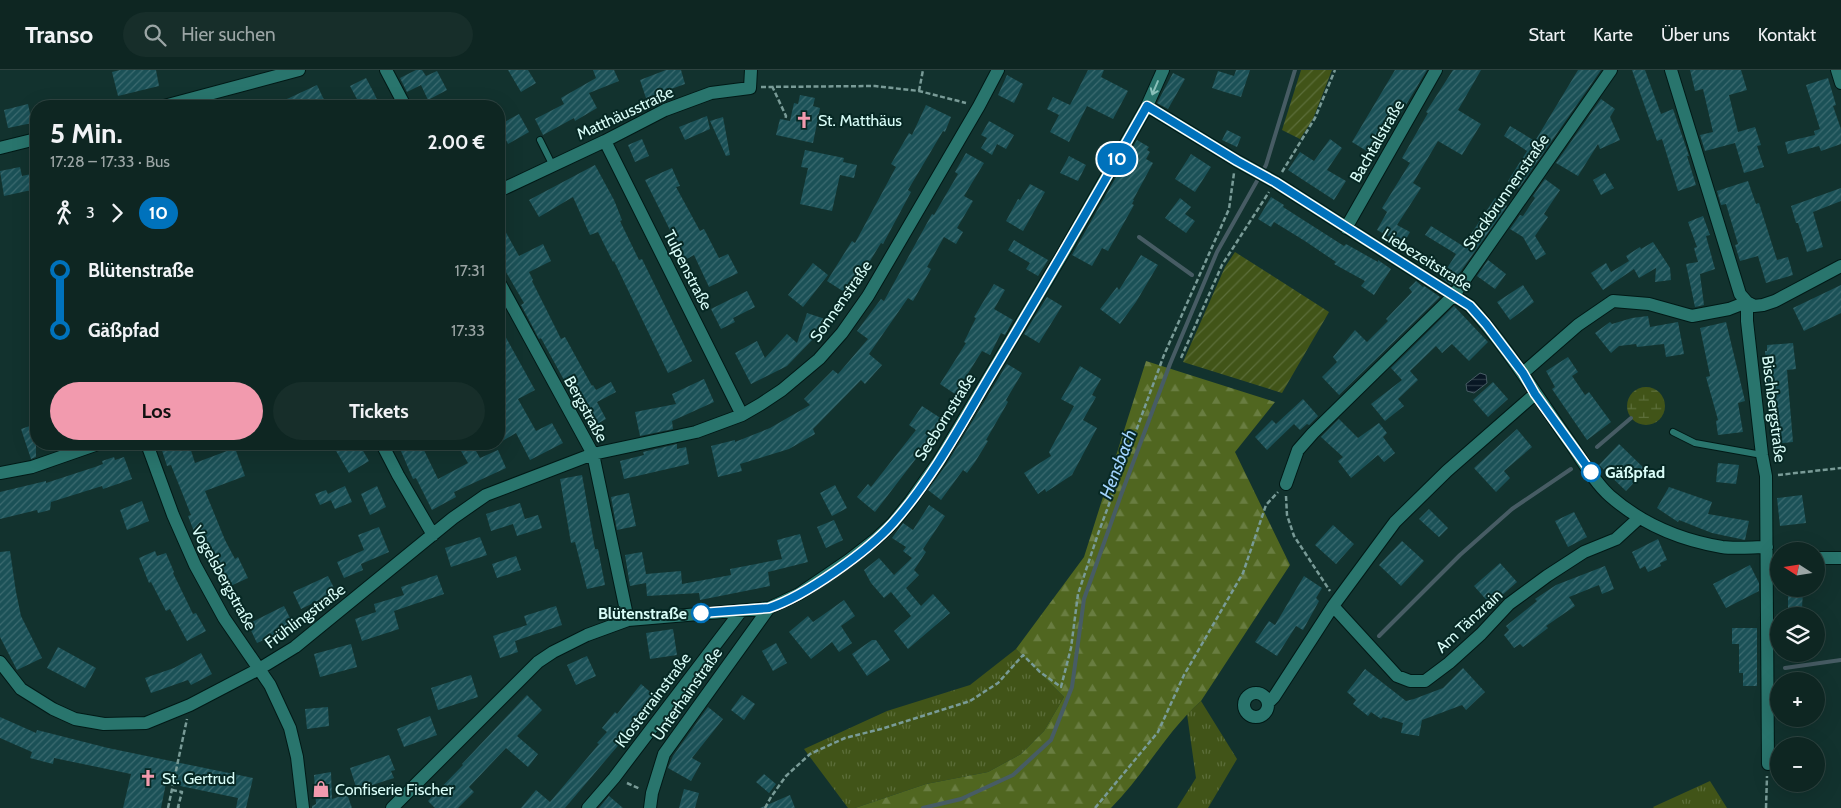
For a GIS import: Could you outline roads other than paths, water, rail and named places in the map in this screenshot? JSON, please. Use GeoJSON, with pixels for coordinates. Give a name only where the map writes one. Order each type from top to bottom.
{"type":"FeatureCollection","features":[{"type":"Feature","properties":{"kind":"street"},"geometry":{"type":"LineString","coordinates":[[213,100],[299,70]]}},
{"type":"Feature","properties":{"kind":"street"},"geometry":{"type":"LineString","coordinates":[[386,70],[402,100]]}},
{"type":"Feature","properties":{"kind":"street","name":"Matthäusstraße"},"geometry":{"type":"LineString","coordinates":[[505,188],[605,141],[665,110],[711,93],[750,88],[751,70]]}},
{"type":"Feature","properties":{"kind":"street","name":"Sonnenstraße"},"geometry":{"type":"LineString","coordinates":[[593,454],[696,432],[742,414],[762,404],[782,390],[819,359],[842,333],[868,296],[998,70]]}},
{"type":"Feature","properties":{"kind":"street","name":"Seebornstraße"},"geometry":{"type":"LineString","coordinates":[[628,620],[769,608],[799,594],[849,560],[893,523],[910,502],[944,452],[1062,256],[1147,106],[1163,70]]}},
{"type":"Feature","properties":{"kind":"street","name":"Bachtalstraße"},"geometry":{"type":"LineString","coordinates":[[1346,228],[1436,70]]}},
{"type":"Feature","properties":{"kind":"street","name":"Stockbrunnenstraße"},"geometry":{"type":"LineString","coordinates":[[1286,484],[1298,450],[1312,433],[1454,295],[1611,70]]}},
{"type":"Feature","properties":{"kind":"street","name":"Bischbergstraße"},"geometry":{"type":"LineString","coordinates":[[1671,70],[1740,294],[1746,302],[1762,455],[1766,476],[1770,542]]}},
{"type":"Feature","properties":{"kind":"street"},"geometry":{"type":"LineString","coordinates":[[1837,70],[1841,83]]}},
{"type":"Feature","properties":{"kind":"street","name":"Liebezeitstraße"},"geometry":{"type":"LineString","coordinates":[[1147,106],[1275,182],[1470,306],[1523,373],[1535,394],[1608,494],[1639,518],[1682,538],[1724,548],[1770,554]]}},
{"type":"Feature","properties":{"kind":"street"},"geometry":{"type":"LineString","coordinates":[[0,148],[30,140]]}},
{"type":"Feature","properties":{"kind":"street","name":"Tulpenstraße"},"geometry":{"type":"LineString","coordinates":[[605,141],[742,414]]}},
{"type":"Feature","properties":{"kind":"street"},"geometry":{"type":"LineString","coordinates":[[1523,373],[1578,325],[1613,301],[1649,304],[1692,316],[1729,309],[1746,302],[1754,306],[1769,303],[1841,266]]}},
{"type":"Feature","properties":{"kind":"street","name":"Bergstraße"},"geometry":{"type":"LineString","coordinates":[[505,293],[593,454],[628,620]]}},
{"type":"Feature","properties":{"kind":"street"},"geometry":{"type":"LineString","coordinates":[[1268,703],[1274,697],[1333,606],[1395,522],[1447,471],[1535,394]]}},
{"type":"Feature","properties":{"kind":"street"},"geometry":{"type":"LineString","coordinates":[[0,474],[32,467],[81,450]]}},
{"type":"Feature","properties":{"kind":"street","name":"Vogelsbergstraße"},"geometry":{"type":"LineString","coordinates":[[149,450],[173,515],[195,565],[224,618],[270,684],[290,728],[297,757],[303,808]]}},
{"type":"Feature","properties":{"kind":"street"},"geometry":{"type":"LineString","coordinates":[[385,450],[433,535]]}},
{"type":"Feature","properties":{"kind":"street","name":"Frühlingstraße"},"geometry":{"type":"LineString","coordinates":[[0,662],[21,689],[53,709],[75,719],[104,724],[146,723],[190,705],[259,669],[295,647],[453,518],[486,495],[593,454]]}},
{"type":"Feature","properties":{"kind":"street","name":"Am Tänzrain"},"geometry":{"type":"LineString","coordinates":[[1333,606],[1397,676],[1410,681],[1425,681],[1456,657],[1509,604],[1584,552],[1616,538],[1639,518]]}},
{"type":"Feature","properties":{"kind":"street"},"geometry":{"type":"LineString","coordinates":[[1825,558],[1841,558]]}},
{"type":"Feature","properties":{"kind":"street","name":"Bischbergstraße"},"geometry":{"type":"LineString","coordinates":[[1768,764],[1770,598]]}},
{"type":"Feature","properties":{"kind":"street","name":"Unterhainstraße"},"geometry":{"type":"LineString","coordinates":[[650,808],[652,793],[664,754],[769,608]]}},
{"type":"Feature","properties":{"kind":"street","name":"Klosterrainstraße"},"geometry":{"type":"LineString","coordinates":[[588,808],[614,778],[741,611]]}},
{"type":"Feature","properties":{"kind":"street"},"geometry":{"type":"LineString","coordinates":[[392,808],[538,662],[553,652],[587,635],[628,620]]}},
{"type":"Feature","properties":{"kind":"lane"},"geometry":{"type":"LineString","coordinates":[[540,140],[553,166]]}},
{"type":"Feature","properties":{"kind":"lane"},"geometry":{"type":"LineString","coordinates":[[1673,432],[1695,443],[1762,455]]}},
{"type":"Feature","properties":{"kind":"water"},"geometry":{"type":"Polygon","coordinates":[[[1480,373],[1486,375],[1487,383],[1474,393],[1467,391],[1466,384],[1480,373]]]}},
{"type":"Feature","properties":{"kind":"waterway","name":"Hensbach"},"geometry":{"type":"LineString","coordinates":[[923,808],[961,799],[1013,775],[1051,740],[1072,687],[1084,599],[1121,495],[1170,364],[1217,252],[1266,165],[1295,70]]}},
{"type":"Feature","properties":{"kind":"waterway"},"geometry":{"type":"LineString","coordinates":[[1139,237],[1192,275]]}},
{"type":"Feature","properties":{"kind":"waterway"},"geometry":{"type":"LineString","coordinates":[[1597,447],[1631,418]]}},
{"type":"Feature","properties":{"kind":"waterway"},"geometry":{"type":"LineString","coordinates":[[1379,636],[1460,555],[1512,509],[1571,469]]}},
{"type":"Feature","properties":{"kind":"waterway"},"geometry":{"type":"LineString","coordinates":[[1785,668],[1841,660]]}},
{"type":"Feature","properties":{"kind":"place","name":"St. Matthäus"},"geometry":{"type":"Point","coordinates":[804,120]}},
{"type":"Feature","properties":{"kind":"place","name":"Gäßpfad"},"geometry":{"type":"Point","coordinates":[1591,472]}},
{"type":"Feature","properties":{"kind":"place","name":"Blütenstraße"},"geometry":{"type":"Point","coordinates":[701,613]}},
{"type":"Feature","properties":{"kind":"place","name":"St. Gertrud"},"geometry":{"type":"Point","coordinates":[148,778]}},
{"type":"Feature","properties":{"kind":"place","name":"Confiserie Fischer"},"geometry":{"type":"Point","coordinates":[321,789]}}]}
